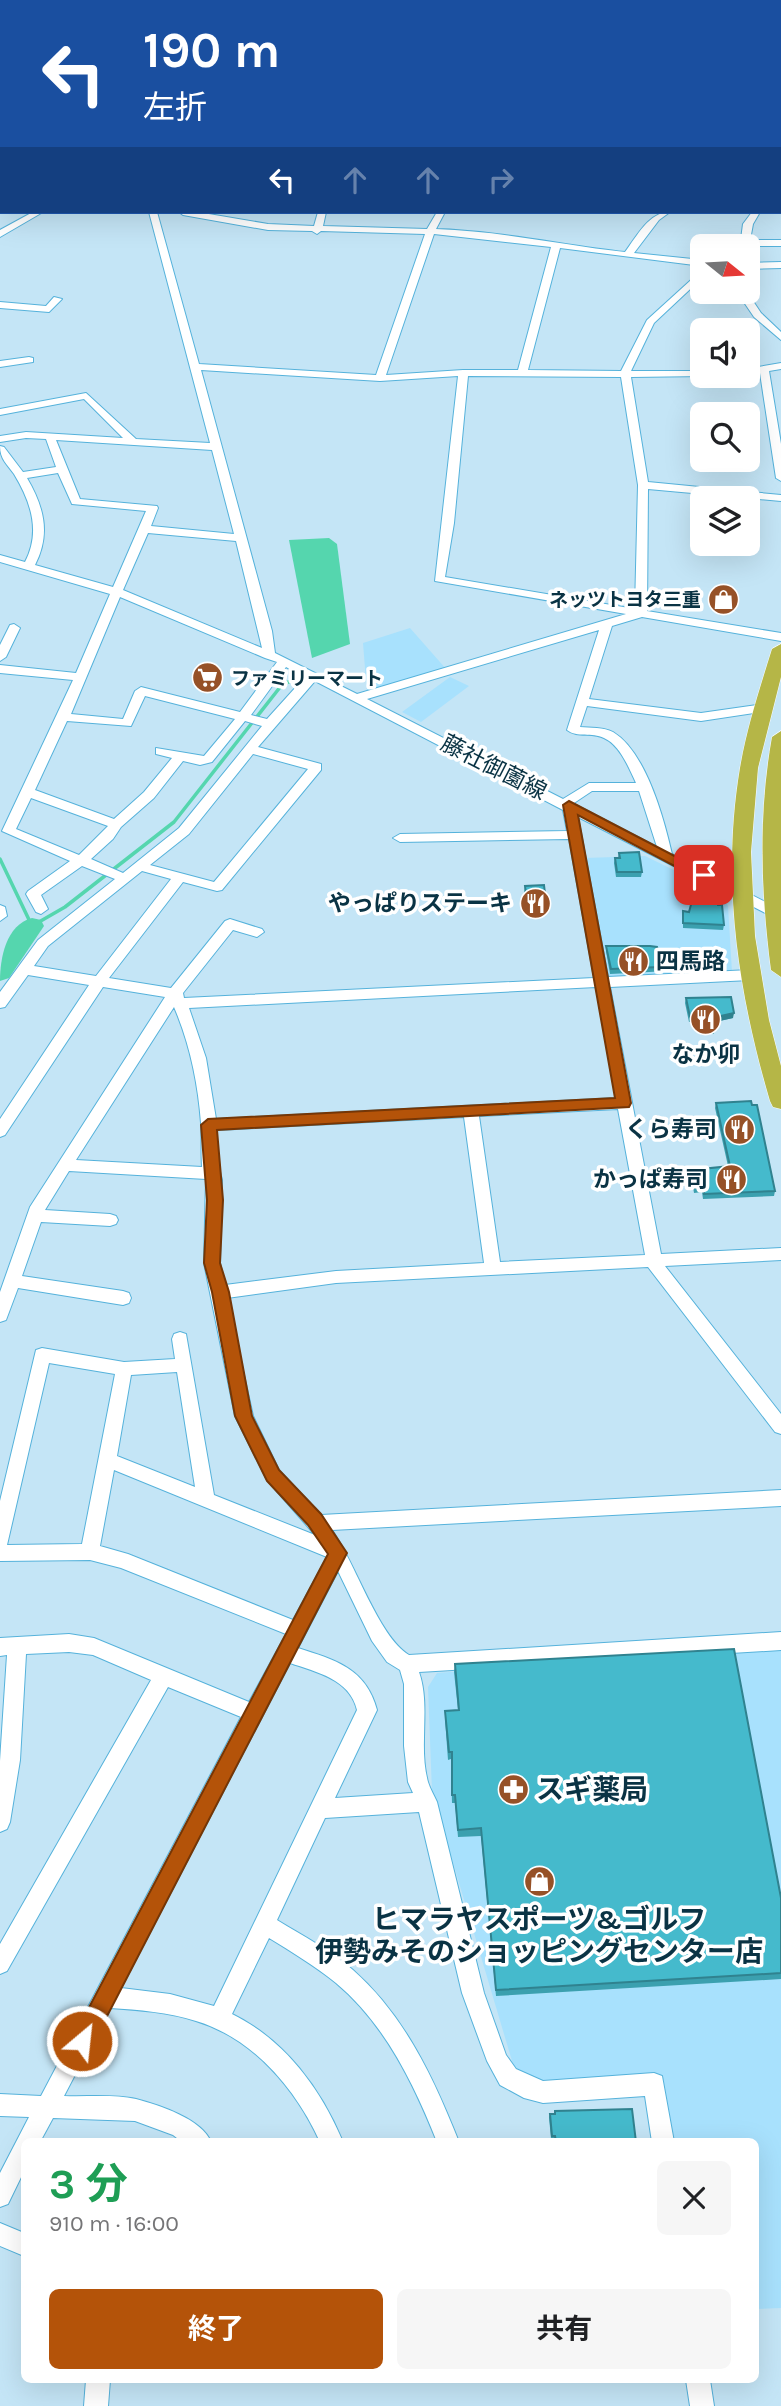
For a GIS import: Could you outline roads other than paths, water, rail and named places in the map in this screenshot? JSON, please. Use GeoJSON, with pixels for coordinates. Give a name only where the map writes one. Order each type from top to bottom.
{"type":"FeatureCollection","features":[{"type":"Feature","properties":{"kind":"highway"},"geometry":{"type":"LineString","coordinates":[[781,649],[749,768],[741,858],[750,975],[781,1101]]}},
{"type":"Feature","properties":{"kind":"highway"},"geometry":{"type":"LineString","coordinates":[[781,737],[778,770],[769,812],[768,861],[777,914],[781,970]]}},
{"type":"Feature","properties":{"kind":"street"},"geometry":{"type":"LineString","coordinates":[[0,234],[35,214]]}},
{"type":"Feature","properties":{"kind":"street"},"geometry":{"type":"LineString","coordinates":[[154,214],[266,631],[269,655]]}},
{"type":"Feature","properties":{"kind":"street"},"geometry":{"type":"LineString","coordinates":[[193,214],[241,224],[317,231],[430,232],[531,240],[556,246],[690,262]]}},
{"type":"Feature","properties":{"kind":"street"},"geometry":{"type":"LineString","coordinates":[[317,231],[321,214]]}},
{"type":"Feature","properties":{"kind":"street"},"geometry":{"type":"LineString","coordinates":[[380,378],[430,232],[440,214]]}},
{"type":"Feature","properties":{"kind":"street"},"geometry":{"type":"LineString","coordinates":[[628,254],[656,218],[663,214]]}},
{"type":"Feature","properties":{"kind":"street"},"geometry":{"type":"LineString","coordinates":[[746,234],[752,214]]}},
{"type":"Feature","properties":{"kind":"street"},"geometry":{"type":"LineString","coordinates":[[760,244],[781,243]]}},
{"type":"Feature","properties":{"kind":"street"},"geometry":{"type":"LineString","coordinates":[[522,373],[556,246]]}},
{"type":"Feature","properties":{"kind":"street"},"geometry":{"type":"LineString","coordinates":[[760,266],[781,265]]}},
{"type":"Feature","properties":{"kind":"street"},"geometry":{"type":"LineString","coordinates":[[641,613],[643,485],[625,373],[650,323],[690,285]]}},
{"type":"Feature","properties":{"kind":"street"},"geometry":{"type":"LineString","coordinates":[[0,304],[49,309],[57,299]]}},
{"type":"Feature","properties":{"kind":"street"},"geometry":{"type":"LineString","coordinates":[[748,304],[781,337]]}},
{"type":"Feature","properties":{"kind":"street"},"geometry":{"type":"LineString","coordinates":[[0,364],[29,360]]}},
{"type":"Feature","properties":{"kind":"street"},"geometry":{"type":"LineString","coordinates":[[760,369],[781,366]]}},
{"type":"Feature","properties":{"kind":"street"},"geometry":{"type":"LineString","coordinates":[[195,367],[380,378],[463,373],[690,374]]}},
{"type":"Feature","properties":{"kind":"street"},"geometry":{"type":"LineString","coordinates":[[764,368],[781,478]]}},
{"type":"Feature","properties":{"kind":"street"},"geometry":{"type":"LineString","coordinates":[[463,373],[448,523],[439,579],[781,637]]}},
{"type":"Feature","properties":{"kind":"street"},"geometry":{"type":"LineString","coordinates":[[0,412],[86,396],[134,443]]}},
{"type":"Feature","properties":{"kind":"street"},"geometry":{"type":"LineString","coordinates":[[0,439],[26,435],[216,447]]}},
{"type":"Feature","properties":{"kind":"street"},"geometry":{"type":"LineString","coordinates":[[50,436],[76,502],[153,508],[63,717],[9,831],[120,875]]}},
{"type":"Feature","properties":{"kind":"street"},"geometry":{"type":"LineString","coordinates":[[0,449],[21,476],[42,531],[41,545],[29,565]]}},
{"type":"Feature","properties":{"kind":"street"},"geometry":{"type":"LineString","coordinates":[[21,476],[62,469]]}},
{"type":"Feature","properties":{"kind":"street"},"geometry":{"type":"LineString","coordinates":[[643,485],[781,498]]}},
{"type":"Feature","properties":{"kind":"street"},"geometry":{"type":"LineString","coordinates":[[144,529],[241,538]]}},
{"type":"Feature","properties":{"kind":"street","name":"藤社御薗線"},"geometry":{"type":"LineString","coordinates":[[0,558],[117,591],[284,661],[777,914]]}},
{"type":"Feature","properties":{"kind":"street"},"geometry":{"type":"LineString","coordinates":[[356,698],[641,613]]}},
{"type":"Feature","properties":{"kind":"street"},"geometry":{"type":"LineString","coordinates":[[606,625],[573,730],[607,734],[614,738],[631,761],[660,828],[665,855]]}},
{"type":"Feature","properties":{"kind":"street"},"geometry":{"type":"LineString","coordinates":[[0,657],[14,628]]}},
{"type":"Feature","properties":{"kind":"street"},"geometry":{"type":"LineString","coordinates":[[160,751],[200,761],[208,760],[256,701],[284,661]]}},
{"type":"Feature","properties":{"kind":"street"},"geometry":{"type":"LineString","coordinates":[[0,669],[80,677]]}},
{"type":"Feature","properties":{"kind":"street"},"geometry":{"type":"LineString","coordinates":[[0,1003],[43,943],[120,875],[139,866],[184,831],[268,724],[314,675]]}},
{"type":"Feature","properties":{"kind":"street"},"geometry":{"type":"LineString","coordinates":[[63,717],[127,723],[141,691],[268,724]]}},
{"type":"Feature","properties":{"kind":"street"},"geometry":{"type":"LineString","coordinates":[[582,702],[701,718],[764,708]]}},
{"type":"Feature","properties":{"kind":"street"},"geometry":{"type":"LineString","coordinates":[[139,866],[218,887],[316,767],[250,749]]}},
{"type":"Feature","properties":{"kind":"street"},"geometry":{"type":"LineString","coordinates":[[41,909],[33,894],[81,860],[108,836],[116,824],[149,795],[180,756]]}},
{"type":"Feature","properties":{"kind":"street"},"geometry":{"type":"LineString","coordinates":[[642,787],[589,787],[567,804],[604,983],[623,1103],[654,1262],[781,1427]]}},
{"type":"Feature","properties":{"kind":"street"},"geometry":{"type":"LineString","coordinates":[[27,793],[116,824]]}},
{"type":"Feature","properties":{"kind":"street"},"geometry":{"type":"LineString","coordinates":[[400,838],[575,835]]}},
{"type":"Feature","properties":{"kind":"street"},"geometry":{"type":"LineString","coordinates":[[0,1131],[100,981],[180,877]]}},
{"type":"Feature","properties":{"kind":"street"},"geometry":{"type":"LineString","coordinates":[[0,910],[0,916]]}},
{"type":"Feature","properties":{"kind":"street"},"geometry":{"type":"LineString","coordinates":[[0,1315],[7,1284],[34,1216],[177,998],[230,924],[257,932]]}},
{"type":"Feature","properties":{"kind":"street"},"geometry":{"type":"LineString","coordinates":[[24,968],[177,998],[604,983],[750,975]]}},
{"type":"Feature","properties":{"kind":"street"},"geometry":{"type":"LineString","coordinates":[[177,998],[200,1064],[215,1200],[212,1263],[244,1416],[273,1475],[316,1522],[338,1553],[379,1634],[394,1656],[407,1664],[781,1641]]}},
{"type":"Feature","properties":{"kind":"street"},"geometry":{"type":"LineString","coordinates":[[208,1125],[623,1103]]}},
{"type":"Feature","properties":{"kind":"street"},"geometry":{"type":"LineString","coordinates":[[471,1111],[493,1270]]}},
{"type":"Feature","properties":{"kind":"street"},"geometry":{"type":"LineString","coordinates":[[65,1165],[210,1172]]}},
{"type":"Feature","properties":{"kind":"street"},"geometry":{"type":"LineString","coordinates":[[34,1216],[110,1220]]}},
{"type":"Feature","properties":{"kind":"street"},"geometry":{"type":"LineString","coordinates":[[220,1292],[336,1277],[781,1254]]}},
{"type":"Feature","properties":{"kind":"street"},"geometry":{"type":"LineString","coordinates":[[7,1284],[123,1298]]}},
{"type":"Feature","properties":{"kind":"street"},"geometry":{"type":"LineString","coordinates":[[180,1339],[206,1501]]}},
{"type":"Feature","properties":{"kind":"street"},"geometry":{"type":"LineString","coordinates":[[0,1540],[42,1355],[124,1368],[184,1365]]}},
{"type":"Feature","properties":{"kind":"street"},"geometry":{"type":"LineString","coordinates":[[90,1552],[124,1368]]}},
{"type":"Feature","properties":{"kind":"street"},"geometry":{"type":"LineString","coordinates":[[108,1460],[338,1553]]}},
{"type":"Feature","properties":{"kind":"street"},"geometry":{"type":"LineString","coordinates":[[316,1522],[781,1498]]}},
{"type":"Feature","properties":{"kind":"street"},"geometry":{"type":"LineString","coordinates":[[0,1553],[90,1552],[141,1566],[298,1630]]}},
{"type":"Feature","properties":{"kind":"street"},"geometry":{"type":"LineString","coordinates":[[31,2138],[338,1553]]}},
{"type":"Feature","properties":{"kind":"street"},"geometry":{"type":"LineString","coordinates":[[0,1822],[10,1760],[9,1646],[69,1643],[94,1647],[255,1714]]}},
{"type":"Feature","properties":{"kind":"street"},"geometry":{"type":"LineString","coordinates":[[219,2019],[363,1720],[366,1701],[347,1676],[287,1653]]}},
{"type":"Feature","properties":{"kind":"street"},"geometry":{"type":"LineString","coordinates":[[407,1664],[414,1684],[414,1746],[418,1782],[427,1802],[473,1993],[502,2070],[513,2081],[543,2092],[654,2084],[662,2138]]}},
{"type":"Feature","properties":{"kind":"street"},"geometry":{"type":"LineString","coordinates":[[0,1964],[164,1676]]}},
{"type":"Feature","properties":{"kind":"street"},"geometry":{"type":"LineString","coordinates":[[321,1809],[427,1802]]}},
{"type":"Feature","properties":{"kind":"street"},"geometry":{"type":"LineString","coordinates":[[265,1924],[314,1954],[346,1979],[378,2013],[409,2057],[446,2138]]}},
{"type":"Feature","properties":{"kind":"street"},"geometry":{"type":"LineString","coordinates":[[106,1997],[165,2003],[219,2019],[266,2050],[296,2080],[313,2102],[330,2138]]}},
{"type":"Feature","properties":{"kind":"street"},"geometry":{"type":"LineString","coordinates":[[0,2105],[135,2110],[180,2126],[195,2138]]}},
{"type":"Feature","properties":{"kind":"street"},"geometry":{"type":"LineString","coordinates":[[0,2196],[21,2156]]}},
{"type":"Feature","properties":{"kind":"street"},"geometry":{"type":"LineString","coordinates":[[0,2234],[21,2244]]}},
{"type":"Feature","properties":{"kind":"street"},"geometry":{"type":"LineString","coordinates":[[96,2406],[99,2383]]}},
{"type":"Feature","properties":{"kind":"street"},"geometry":{"type":"LineString","coordinates":[[698,2383],[702,2406]]}},
{"type":"Feature","properties":{"kind":"waterway"},"geometry":{"type":"LineString","coordinates":[[0,859],[32,926],[65,907],[174,822],[281,686],[294,679]]}},
{"type":"Feature","properties":{"kind":"waterway"},"geometry":{"type":"LineString","coordinates":[[0,972],[32,926]]}},
{"type":"Feature","properties":{"kind":"place","name":"ネッツトヨタ三重"},"geometry":{"type":"Point","coordinates":[724,599]}},
{"type":"Feature","properties":{"kind":"place","name":"ファミリーマート"},"geometry":{"type":"Point","coordinates":[208,678]}},
{"type":"Feature","properties":{"kind":"place","name":"やっぱりステーキ"},"geometry":{"type":"Point","coordinates":[535,903]}},
{"type":"Feature","properties":{"kind":"place","name":"四馬路"},"geometry":{"type":"Point","coordinates":[633,961]}},
{"type":"Feature","properties":{"kind":"place","name":"なか卯"},"geometry":{"type":"Point","coordinates":[706,1020]}},
{"type":"Feature","properties":{"kind":"place","name":"くら寿司"},"geometry":{"type":"Point","coordinates":[740,1129]}},
{"type":"Feature","properties":{"kind":"place","name":"かっぱ寿司"},"geometry":{"type":"Point","coordinates":[731,1179]}},
{"type":"Feature","properties":{"kind":"place","name":"スギ薬局"},"geometry":{"type":"Point","coordinates":[513,1789]}},
{"type":"Feature","properties":{"kind":"place","name":"ヒマラヤスポーツ&ゴルフ 伊勢みそのショッピングセンター店"},"geometry":{"type":"Point","coordinates":[539,1882]}}]}
